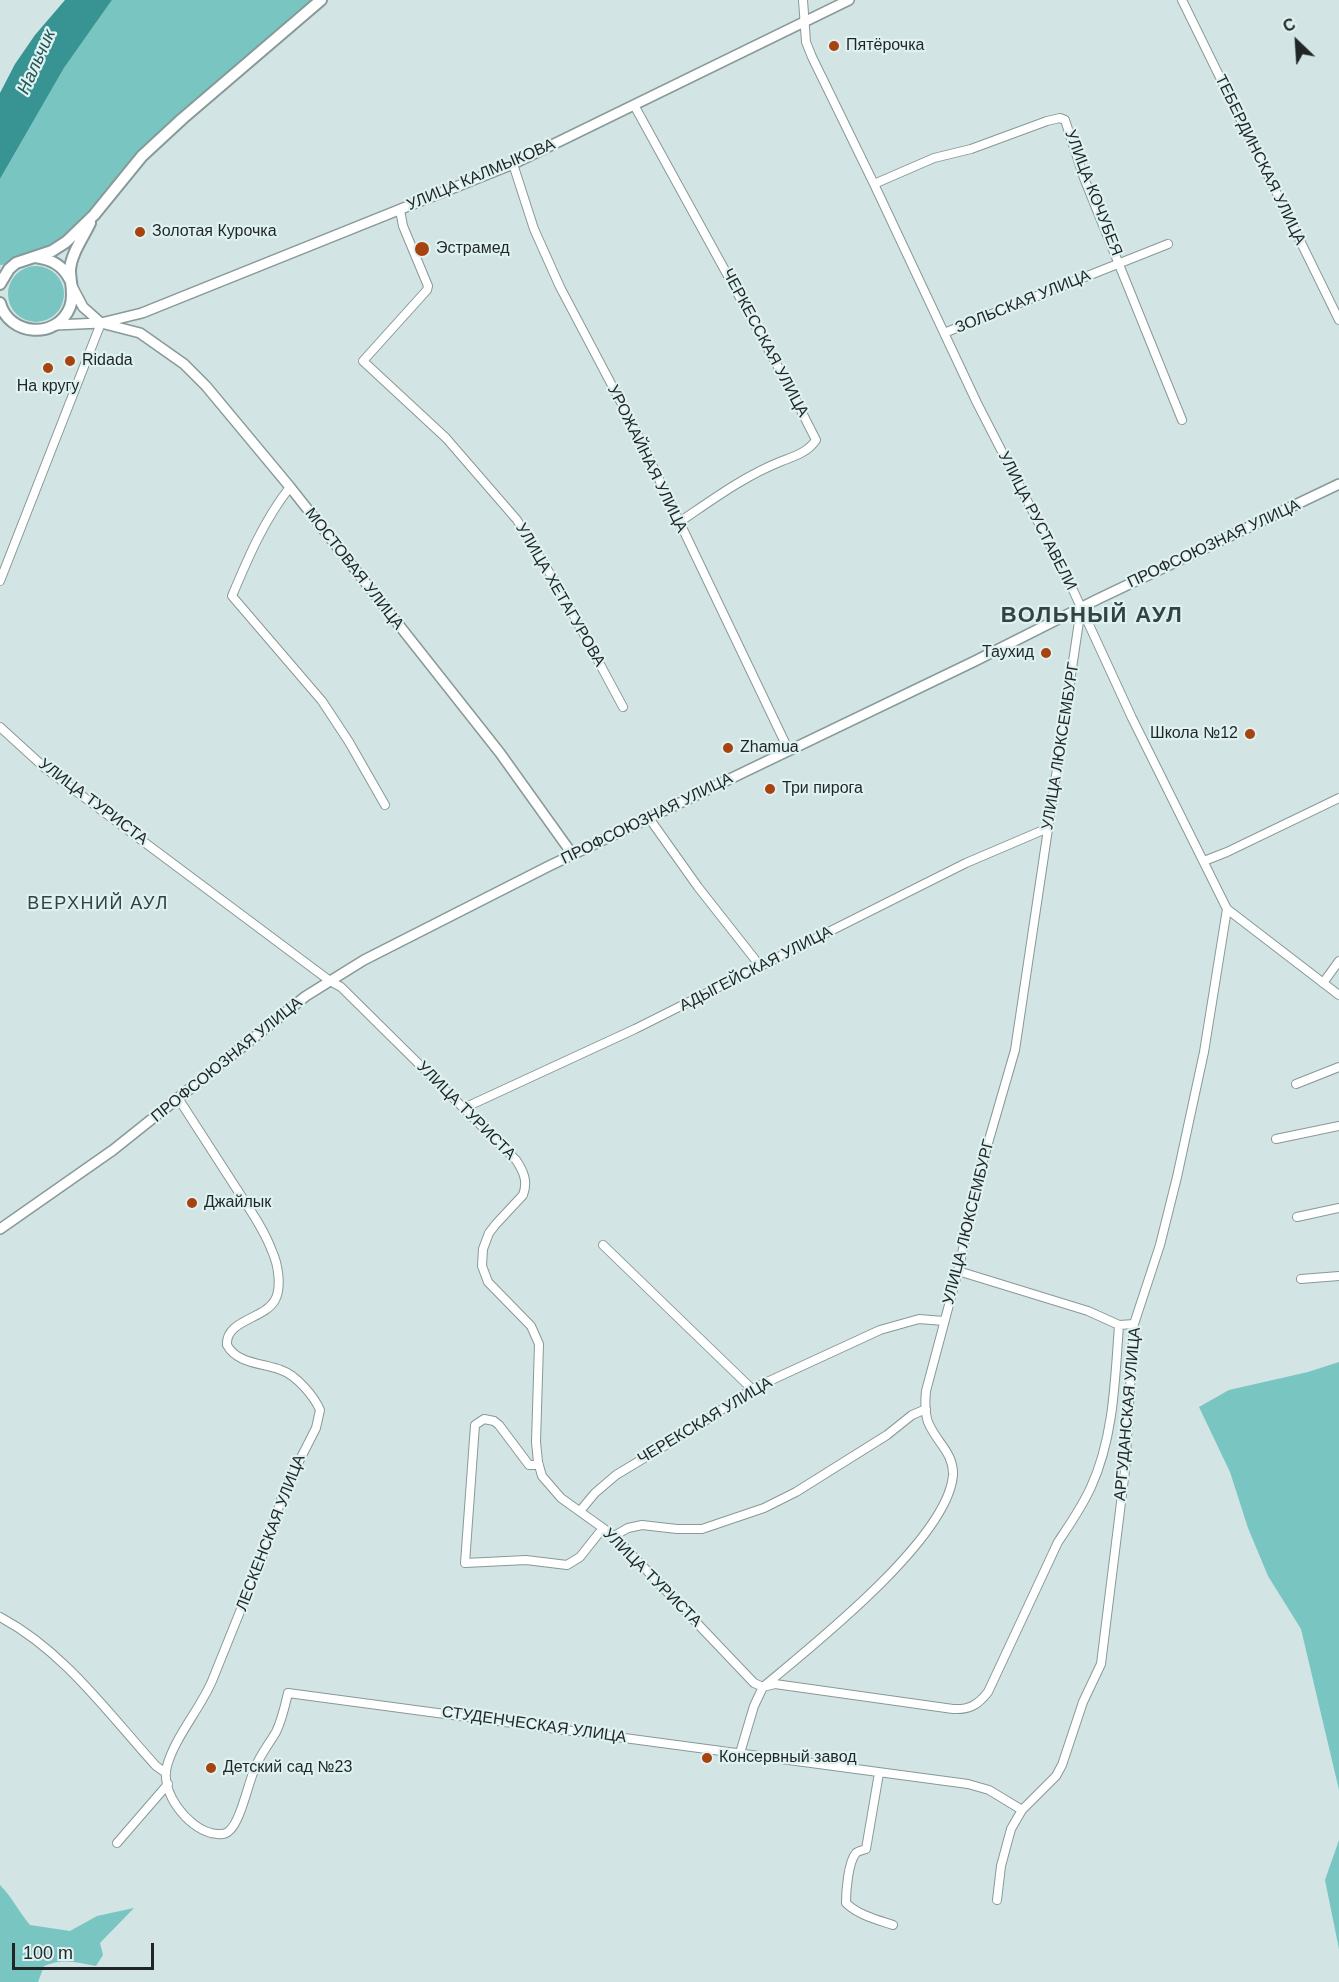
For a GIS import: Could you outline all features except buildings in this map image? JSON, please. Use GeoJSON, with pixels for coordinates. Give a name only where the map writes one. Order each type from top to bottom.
{"type":"FeatureCollection","features":[{"type":"Feature","properties":{"kind":"main road"},"geometry":{"type":"LineString","coordinates":[[0,265],[35,257],[66,243],[94,215],[136,163],[158,141],[321,0]]}},
{"type":"Feature","properties":{"kind":"main road"},"geometry":{"type":"LineString","coordinates":[[0,303],[6,316],[23,329],[34,331],[45,329],[64,318],[70,308],[72,297],[70,271],[72,259],[94,215]]}},
{"type":"Feature","properties":{"kind":"main road"},"geometry":{"type":"LineString","coordinates":[[35,257],[47,259],[58,265],[67,274],[72,286]]}},
{"type":"Feature","properties":{"kind":"main road"},"geometry":{"type":"LineString","coordinates":[[0,284],[9,269],[16,263]]}},
{"type":"Feature","properties":{"kind":"street","name":"УЛИЦА РУСТАВЕЛИ"},"geometry":{"type":"LineString","coordinates":[[803,0],[806,42],[812,57],[987,423],[1081,608],[1132,718],[1227,909],[1339,995]]}},
{"type":"Feature","properties":{"kind":"street","name":"УЛИЦА КАЛМЫКОВА"},"geometry":{"type":"LineString","coordinates":[[101,323],[142,313],[513,164],[849,0]]}},
{"type":"Feature","properties":{"kind":"street","name":"ТЕБЕРДИНСКАЯ УЛИЦА"},"geometry":{"type":"LineString","coordinates":[[1182,0],[1339,320]]}},
{"type":"Feature","properties":{"kind":"street","name":"ЧЕРКЕССКАЯ УЛИЦА"},"geometry":{"type":"LineString","coordinates":[[634,105],[816,440],[812,447],[800,454],[742,479],[678,523]]}},
{"type":"Feature","properties":{"kind":"street","name":"УЛИЦА КОЧУБЕЯ"},"geometry":{"type":"LineString","coordinates":[[874,184],[934,158],[971,149],[1060,118],[1065,120],[1076,158],[1182,420]]}},
{"type":"Feature","properties":{"kind":"street","name":"УРОЖАЙНАЯ УЛИЦА"},"geometry":{"type":"LineString","coordinates":[[513,164],[534,229],[560,287],[635,429],[789,751]]}},
{"type":"Feature","properties":{"kind":"street","name":"УЛИЦА ХЕТАГУРОВА"},"geometry":{"type":"LineString","coordinates":[[400,210],[403,226],[428,286],[427,290],[363,361],[446,438],[517,520],[560,590],[623,707]]}},
{"type":"Feature","properties":{"kind":"street","name":"ЗОЛЬСКАЯ УЛИЦА"},"geometry":{"type":"LineString","coordinates":[[944,333],[1168,244]]}},
{"type":"Feature","properties":{"kind":"street"},"geometry":{"type":"LineString","coordinates":[[72,286],[83,307],[101,323]]}},
{"type":"Feature","properties":{"kind":"street"},"geometry":{"type":"LineString","coordinates":[[55,325],[101,323]]}},
{"type":"Feature","properties":{"kind":"street"},"geometry":{"type":"LineString","coordinates":[[0,581],[101,323]]}},
{"type":"Feature","properties":{"kind":"street","name":"МОСТОВАЯ УЛИЦА"},"geometry":{"type":"LineString","coordinates":[[101,323],[140,333],[184,364],[206,386],[500,753],[573,855]]}},
{"type":"Feature","properties":{"kind":"street","name":"ПРОФСОЮЗНАЯ УЛИЦА"},"geometry":{"type":"LineString","coordinates":[[0,1229],[113,1150],[281,1015],[330,981],[408,937],[1339,484]]}},
{"type":"Feature","properties":{"kind":"street"},"geometry":{"type":"LineString","coordinates":[[290,488],[277,503],[264,526],[232,596],[322,701],[386,806]]}},
{"type":"Feature","properties":{"kind":"street","name":"УЛИЦА ЛЮКСЕМБУРГ"},"geometry":{"type":"LineString","coordinates":[[740,1753],[754,1706],[763,1687],[875,1589],[928,1529],[944,1506],[951,1485],[952,1462],[928,1423],[927,1383],[958,1271],[984,1157],[1013,1060],[1081,608]]}},
{"type":"Feature","properties":{"kind":"street","name":"УЛИЦА ТУРИСТА"},"geometry":{"type":"LineString","coordinates":[[0,727],[45,768],[341,987],[516,1160],[526,1182],[523,1195],[489,1233],[482,1256],[488,1282],[531,1326],[539,1344],[535,1416],[538,1465],[542,1476],[561,1498],[614,1536],[754,1683],[763,1687]]}},
{"type":"Feature","properties":{"kind":"street"},"geometry":{"type":"LineString","coordinates":[[1204,861],[1339,798]]}},
{"type":"Feature","properties":{"kind":"street"},"geometry":{"type":"LineString","coordinates":[[649,818],[698,888],[761,967]]}},
{"type":"Feature","properties":{"kind":"street","name":"АДЫГЕЙСКАЯ УЛИЦА"},"geometry":{"type":"LineString","coordinates":[[464,1108],[625,1034],[966,863],[1048,828]]}},
{"type":"Feature","properties":{"kind":"street","name":"АРГУДАНСКАЯ УЛИЦА"},"geometry":{"type":"LineString","coordinates":[[997,1900],[1005,1846],[1011,1829],[1022,1810],[1056,1776],[1062,1765],[1083,1702],[1101,1664],[1125,1470],[1134,1324],[1160,1245],[1172,1196],[1204,1052],[1227,909]]}},
{"type":"Feature","properties":{"kind":"street"},"geometry":{"type":"LineString","coordinates":[[1323,983],[1339,961]]}},
{"type":"Feature","properties":{"kind":"street"},"geometry":{"type":"LineString","coordinates":[[1296,1084],[1339,1067]]}},
{"type":"Feature","properties":{"kind":"street","name":"ЛЕСКЕНСКАЯ УЛИЦА"},"geometry":{"type":"LineString","coordinates":[[166,1773],[167,1765],[176,1746],[204,1701],[264,1552],[284,1491],[316,1428],[320,1410],[314,1399],[288,1373],[239,1357],[227,1345],[227,1338],[231,1331],[256,1316],[274,1301],[278,1286],[276,1264],[262,1229],[178,1098]]}},
{"type":"Feature","properties":{"kind":"street"},"geometry":{"type":"LineString","coordinates":[[1276,1139],[1339,1126]]}},
{"type":"Feature","properties":{"kind":"street"},"geometry":{"type":"LineString","coordinates":[[1297,1217],[1339,1208]]}},
{"type":"Feature","properties":{"kind":"street"},"geometry":{"type":"LineString","coordinates":[[603,1245],[752,1389]]}},
{"type":"Feature","properties":{"kind":"street"},"geometry":{"type":"LineString","coordinates":[[958,1271],[1088,1311],[1119,1325],[1134,1324]]}},
{"type":"Feature","properties":{"kind":"street"},"geometry":{"type":"LineString","coordinates":[[1301,1279],[1339,1276]]}},
{"type":"Feature","properties":{"kind":"street","name":"ЧЕРЕКСКАЯ УЛИЦА"},"geometry":{"type":"LineString","coordinates":[[580,1511],[595,1493],[616,1475],[752,1389],[880,1330],[919,1318],[944,1321]]}},
{"type":"Feature","properties":{"kind":"street"},"geometry":{"type":"LineString","coordinates":[[763,1687],[775,1684],[959,1709],[969,1709],[984,1698],[1048,1561],[1092,1485],[1105,1445],[1110,1420],[1119,1325]]}},
{"type":"Feature","properties":{"kind":"street"},"geometry":{"type":"LineString","coordinates":[[614,1536],[628,1528],[642,1525],[677,1529],[702,1528],[764,1508],[796,1492],[887,1436],[912,1415],[926,1409]]}},
{"type":"Feature","properties":{"kind":"street"},"geometry":{"type":"LineString","coordinates":[[538,1465],[529,1465],[494,1421],[484,1419],[475,1425],[465,1563],[526,1560],[567,1565],[580,1557],[603,1528]]}},
{"type":"Feature","properties":{"kind":"street"},"geometry":{"type":"LineString","coordinates":[[0,1617],[40,1643],[78,1677],[150,1759],[166,1773]]}},
{"type":"Feature","properties":{"kind":"street","name":"СТУДЕНЧЕСКАЯ УЛИЦА"},"geometry":{"type":"LineString","coordinates":[[166,1773],[176,1806],[188,1821],[197,1828],[209,1832],[221,1835],[229,1832],[245,1797],[254,1768],[276,1732],[288,1693],[951,1781],[979,1787],[1022,1810]]}},
{"type":"Feature","properties":{"kind":"street"},"geometry":{"type":"LineString","coordinates":[[879,1773],[866,1849],[856,1853],[852,1860],[846,1904],[870,1917],[893,1925]]}},
{"type":"Feature","properties":{"kind":"street"},"geometry":{"type":"LineString","coordinates":[[117,1843],[168,1784]]}},
{"type":"Feature","properties":{"kind":"shaded area"},"geometry":{"type":"Polygon","coordinates":[[[112,0],[321,0],[182,119],[66,242],[16,263],[0,265],[0,179],[64,68],[112,0]]]}},
{"type":"Feature","properties":{"kind":"shaded area"},"geometry":{"type":"Polygon","coordinates":[[[36,266],[47,268],[56,274],[62,283],[64,294],[62,305],[56,314],[47,320],[36,322],[25,320],[16,314],[10,305],[8,294],[10,283],[16,274],[25,268],[36,266]]]}},
{"type":"Feature","properties":{"kind":"shaded area"},"geometry":{"type":"Polygon","coordinates":[[[1339,1362],[1339,1790],[1301,1629],[1268,1576],[1248,1528],[1230,1472],[1199,1407],[1229,1390],[1308,1372],[1339,1362]]]}},
{"type":"Feature","properties":{"kind":"shaded area"},"geometry":{"type":"Polygon","coordinates":[[[1339,1840],[1339,1949],[1325,1880],[1339,1840]]]}},
{"type":"Feature","properties":{"kind":"shaded area"},"geometry":{"type":"Polygon","coordinates":[[[0,1885],[30,1925],[70,1931],[97,1916],[134,1908],[100,1943],[103,1955],[96,1966],[76,1962],[57,1962],[44,1966],[38,1982],[0,1982],[0,1885]]]}},
{"type":"Feature","properties":{"kind":"water","name":"Нальчик"},"geometry":{"type":"Polygon","coordinates":[[[65,0],[112,0],[64,68],[0,179],[0,93],[15,64],[35,35],[65,0]]]}},
{"type":"Feature","properties":{"kind":"place","name":"Пятёрочка"},"geometry":{"type":"Point","coordinates":[834,46]}},
{"type":"Feature","properties":{"kind":"place","name":"Золотая Курочка"},"geometry":{"type":"Point","coordinates":[140,232]}},
{"type":"Feature","properties":{"kind":"place","name":"Эстрамед"},"geometry":{"type":"Point","coordinates":[422,249]}},
{"type":"Feature","properties":{"kind":"place","name":"Ridada"},"geometry":{"type":"Point","coordinates":[70,361]}},
{"type":"Feature","properties":{"kind":"place","name":"На кругу"},"geometry":{"type":"Point","coordinates":[48,368]}},
{"type":"Feature","properties":{"kind":"place","name":"Таухид"},"geometry":{"type":"Point","coordinates":[1046,653]}},
{"type":"Feature","properties":{"kind":"place","name":"Школа №12"},"geometry":{"type":"Point","coordinates":[1250,734]}},
{"type":"Feature","properties":{"kind":"place","name":"Zhamua"},"geometry":{"type":"Point","coordinates":[728,748]}},
{"type":"Feature","properties":{"kind":"place","name":"Три пирога"},"geometry":{"type":"Point","coordinates":[770,789]}},
{"type":"Feature","properties":{"kind":"place","name":"Джайлык"},"geometry":{"type":"Point","coordinates":[192,1203]}},
{"type":"Feature","properties":{"kind":"place","name":"Консервный завод"},"geometry":{"type":"Point","coordinates":[707,1758]}},
{"type":"Feature","properties":{"kind":"place","name":"Детский сад №23"},"geometry":{"type":"Point","coordinates":[211,1768]}},
{"type":"Feature","properties":{"kind":"district","name":"ВОЛЬНЫЙ АУЛ"},"geometry":{"type":"Point","coordinates":[1092,616]}},
{"type":"Feature","properties":{"kind":"district","name":"ВЕРХНИЙ АУЛ"},"geometry":{"type":"Point","coordinates":[98,904]}}]}
